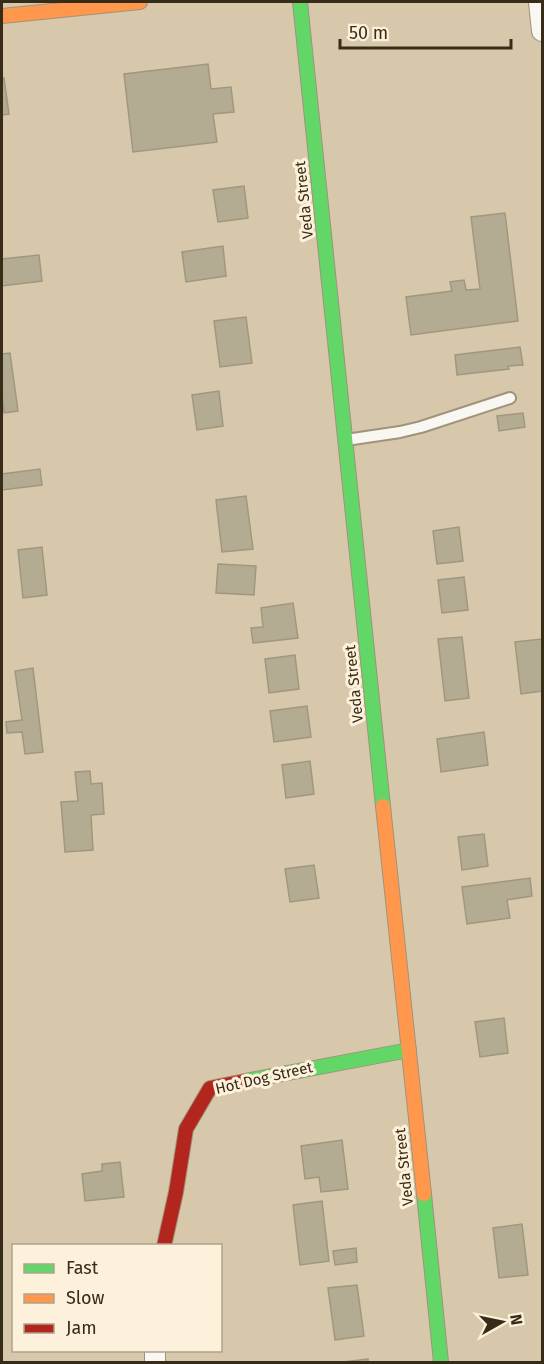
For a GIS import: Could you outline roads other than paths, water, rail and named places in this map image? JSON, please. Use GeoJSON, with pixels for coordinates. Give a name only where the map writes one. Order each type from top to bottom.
{"type":"FeatureCollection","features":[{"type":"Feature","properties":{"kind":"street"},"geometry":{"type":"LineString","coordinates":[[2,16],[140,2]]}},
{"type":"Feature","properties":{"kind":"street","name":"Veda Street"},"geometry":{"type":"LineString","coordinates":[[300,2],[441,1362]]}},
{"type":"Feature","properties":{"kind":"street"},"geometry":{"type":"LineString","coordinates":[[539,2],[543,31]]}},
{"type":"Feature","properties":{"kind":"street","name":"Hot Dog Street"},"geometry":{"type":"LineString","coordinates":[[164,1244],[176,1192],[186,1129],[210,1088],[409,1050]]}},
{"type":"Feature","properties":{"kind":"lane"},"geometry":{"type":"LineString","coordinates":[[346,440],[421,427],[510,398]]}}]}
